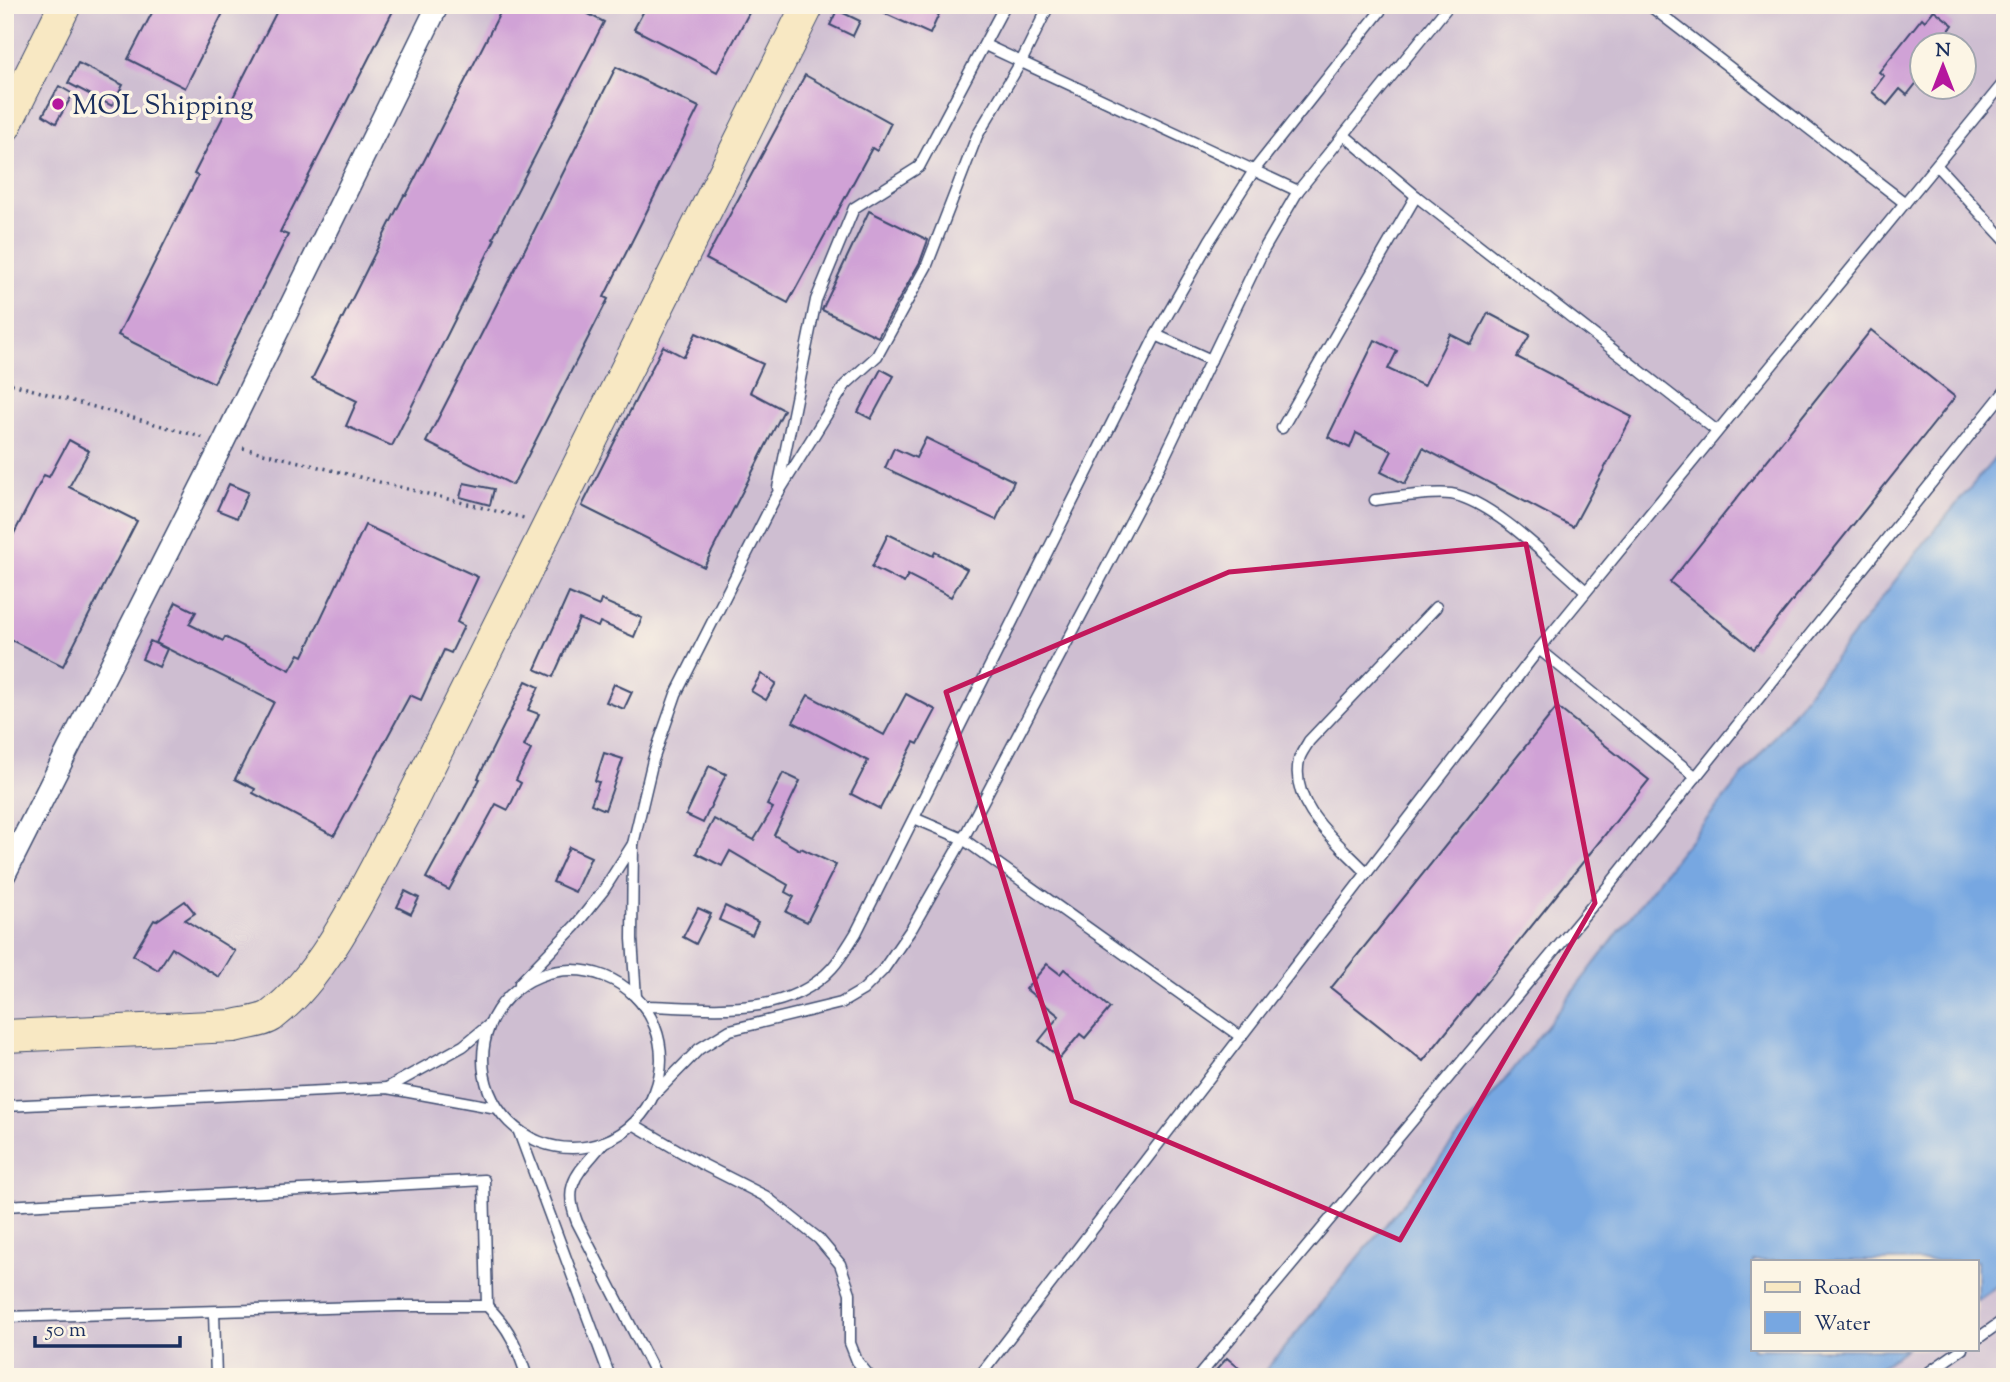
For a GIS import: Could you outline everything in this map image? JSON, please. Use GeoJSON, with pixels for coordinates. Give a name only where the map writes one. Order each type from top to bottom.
{"type":"FeatureCollection","features":[{"type":"Feature","properties":{"kind":"main road"},"geometry":{"type":"LineString","coordinates":[[5,126],[65,5]]}},
{"type":"Feature","properties":{"kind":"main road"},"geometry":{"type":"LineString","coordinates":[[5,1036],[234,1026],[268,1018],[300,988],[341,929],[407,810],[808,5]]}},
{"type":"Feature","properties":{"kind":"street"},"geometry":{"type":"LineString","coordinates":[[5,874],[438,5]]}},
{"type":"Feature","properties":{"kind":"lane"},"geometry":{"type":"LineString","coordinates":[[775,498],[793,424],[816,300],[854,208],[919,167],[1005,5]]}},
{"type":"Feature","properties":{"kind":"lane"},"geometry":{"type":"LineString","coordinates":[[640,1001],[632,939],[633,845],[653,760],[676,694],[775,498],[845,385],[877,356],[927,265],[978,136],[1021,62],[1049,5]]}},
{"type":"Feature","properties":{"kind":"lane"},"geometry":{"type":"LineString","coordinates":[[640,1001],[750,1007],[775,1003],[814,984],[832,968],[856,933],[1156,335],[1210,240],[1255,169],[1385,5]]}},
{"type":"Feature","properties":{"kind":"lane"},"geometry":{"type":"LineString","coordinates":[[519,1132],[554,1147],[580,1148],[604,1142],[633,1124],[653,1096],[699,1049],[730,1030],[841,1003],[863,990],[883,971],[912,928],[963,839],[1160,466],[1263,251],[1298,191],[1449,5]]}},
{"type":"Feature","properties":{"kind":"lane"},"geometry":{"type":"LineString","coordinates":[[1649,5],[1905,203]]}},
{"type":"Feature","properties":{"kind":"lane"},"geometry":{"type":"LineString","coordinates":[[985,45],[1298,191]]}},
{"type":"Feature","properties":{"kind":"lane"},"geometry":{"type":"LineString","coordinates":[[979,1377],[1539,649],[2005,81]]}},
{"type":"Feature","properties":{"kind":"lane"},"geometry":{"type":"LineString","coordinates":[[1344,135],[1416,196],[1717,431]]}},
{"type":"Feature","properties":{"kind":"lane"},"geometry":{"type":"LineString","coordinates":[[1937,166],[2005,240]]}},
{"type":"Feature","properties":{"kind":"lane"},"geometry":{"type":"LineString","coordinates":[[1282,428],[1416,196]]}},
{"type":"Feature","properties":{"kind":"lane"},"geometry":{"type":"LineString","coordinates":[[1156,335],[1211,360]]}},
{"type":"Feature","properties":{"kind":"lane"},"geometry":{"type":"LineString","coordinates":[[1198,1377],[1602,894],[2005,391]]}},
{"type":"Feature","properties":{"kind":"lane"},"geometry":{"type":"LineString","coordinates":[[1375,500],[1447,493],[1468,498],[1493,512],[1586,591]]}},
{"type":"Feature","properties":{"kind":"lane"},"geometry":{"type":"LineString","coordinates":[[1367,873],[1310,811],[1300,788],[1299,760],[1309,741],[1436,607]]}},
{"type":"Feature","properties":{"kind":"lane"},"geometry":{"type":"LineString","coordinates":[[1539,649],[1696,778]]}},
{"type":"Feature","properties":{"kind":"lane"},"geometry":{"type":"LineString","coordinates":[[914,818],[963,839],[1241,1037]]}},
{"type":"Feature","properties":{"kind":"lane"},"geometry":{"type":"LineString","coordinates":[[610,1377],[519,1132],[497,1108],[484,1077],[483,1051],[489,1025],[498,1008],[575,926],[603,891],[633,845]]}},
{"type":"Feature","properties":{"kind":"lane"},"geometry":{"type":"LineString","coordinates":[[510,994],[533,979],[560,971],[588,971],[614,981],[640,1001],[655,1027],[661,1050],[660,1073],[653,1096]]}},
{"type":"Feature","properties":{"kind":"lane"},"geometry":{"type":"LineString","coordinates":[[387,1088],[463,1046],[489,1025]]}},
{"type":"Feature","properties":{"kind":"lane"},"geometry":{"type":"LineString","coordinates":[[5,1106],[387,1088],[497,1108]]}},
{"type":"Feature","properties":{"kind":"lane"},"geometry":{"type":"LineString","coordinates":[[633,1124],[700,1163],[765,1196],[820,1239],[840,1264],[850,1293],[850,1343],[857,1361],[870,1377]]}},
{"type":"Feature","properties":{"kind":"lane"},"geometry":{"type":"LineString","coordinates":[[604,1142],[577,1176],[571,1187],[570,1199],[577,1222],[657,1377]]}},
{"type":"Feature","properties":{"kind":"lane"},"geometry":{"type":"LineString","coordinates":[[5,1206],[484,1180],[487,1306]]}},
{"type":"Feature","properties":{"kind":"lane"},"geometry":{"type":"LineString","coordinates":[[5,1317],[487,1306],[503,1321],[514,1340],[527,1377]]}},
{"type":"Feature","properties":{"kind":"lane"},"geometry":{"type":"LineString","coordinates":[[215,1312],[216,1377]]}},
{"type":"Feature","properties":{"kind":"lane"},"geometry":{"type":"LineString","coordinates":[[1979,1338],[2005,1320]]}},
{"type":"Feature","properties":{"kind":"lane"},"geometry":{"type":"LineString","coordinates":[[1922,1377],[1961,1350]]}},
{"type":"Feature","properties":{"kind":"path"},"geometry":{"type":"LineString","coordinates":[[5,382],[222,443],[548,525]]}},
{"type":"Feature","properties":{"kind":"highlighted area"},"geometry":{"type":"Polygon","coordinates":[[[1526,544],[1595,903],[1400,1240],[1072,1101],[946,692],[1229,572],[1526,544]]]}},
{"type":"Feature","properties":{"kind":"shaded area"},"geometry":{"type":"Polygon","coordinates":[[[5,5],[2005,5],[2005,446],[1929,537],[1770,742],[1680,852],[1509,1075],[1260,1377],[5,1377],[5,5]]]}},
{"type":"Feature","properties":{"kind":"shaded area"},"geometry":{"type":"Polygon","coordinates":[[[2005,1280],[2005,1377],[1866,1377],[1905,1350],[1979,1350],[1979,1299],[2005,1280]]]}},
{"type":"Feature","properties":{"kind":"water"},"geometry":{"type":"Polygon","coordinates":[[[2005,446],[2005,1280],[1979,1299],[1979,1260],[1751,1260],[1751,1350],[1905,1350],[1866,1377],[1260,1377],[1509,1075],[1680,852],[1770,742],[1929,537],[2005,446]]]}},
{"type":"Feature","properties":{"kind":"building"},"geometry":{"type":"Polygon","coordinates":[[[156,5],[227,5],[185,88],[128,59],[156,5]]]}},
{"type":"Feature","properties":{"kind":"building"},"geometry":{"type":"Polygon","coordinates":[[[280,5],[396,5],[280,232],[288,235],[214,383],[118,335],[198,176],[194,174],[280,5]]]}},
{"type":"Feature","properties":{"kind":"building"},"geometry":{"type":"Polygon","coordinates":[[[504,5],[571,5],[604,22],[493,238],[495,239],[392,446],[346,426],[357,401],[312,379],[404,195],[406,196],[504,5]]]}},
{"type":"Feature","properties":{"kind":"building"},"geometry":{"type":"Polygon","coordinates":[[[647,5],[734,5],[749,13],[717,72],[634,29],[647,5]]]}},
{"type":"Feature","properties":{"kind":"building"},"geometry":{"type":"Polygon","coordinates":[[[866,5],[925,5],[940,12],[930,34],[866,5]]]}},
{"type":"Feature","properties":{"kind":"building"},"geometry":{"type":"Polygon","coordinates":[[[837,10],[860,21],[853,36],[830,25],[837,10]]]}},
{"type":"Feature","properties":{"kind":"building"},"geometry":{"type":"Polygon","coordinates":[[[1934,10],[1953,25],[1948,32],[1911,32],[1922,18],[1925,21],[1934,10]]]}},
{"type":"Feature","properties":{"kind":"building"},"geometry":{"type":"Polygon","coordinates":[[[1909,34],[1907,95],[1900,89],[1887,105],[1872,92],[1884,76],[1879,72],[1909,34]]]}},
{"type":"Feature","properties":{"kind":"building"},"geometry":{"type":"Polygon","coordinates":[[[78,63],[123,85],[112,106],[68,83],[78,63]]]}},
{"type":"Feature","properties":{"kind":"building"},"geometry":{"type":"Polygon","coordinates":[[[616,67],[699,107],[604,297],[608,299],[513,485],[426,442],[616,67]]]}},
{"type":"Feature","properties":{"kind":"building"},"geometry":{"type":"Polygon","coordinates":[[[805,75],[891,123],[877,151],[872,148],[788,303],[706,259],[805,75]]]}},
{"type":"Feature","properties":{"kind":"building","name":"MOL Shipping"},"geometry":{"type":"Polygon","coordinates":[[[59,86],[73,94],[56,123],[43,115],[59,86]]]}},
{"type":"Feature","properties":{"kind":"building"},"geometry":{"type":"Polygon","coordinates":[[[869,211],[928,240],[920,262],[878,337],[822,310],[869,211]]]}},
{"type":"Feature","properties":{"kind":"building"},"geometry":{"type":"Polygon","coordinates":[[[1488,313],[1530,335],[1517,357],[1632,417],[1573,527],[1423,448],[1405,484],[1381,472],[1392,451],[1356,433],[1350,448],[1328,437],[1375,340],[1397,351],[1388,369],[1424,386],[1450,334],[1471,345],[1488,313]]]}},
{"type":"Feature","properties":{"kind":"building"},"geometry":{"type":"Polygon","coordinates":[[[1871,330],[1955,397],[1754,649],[1670,582],[1871,330]]]}},
{"type":"Feature","properties":{"kind":"building"},"geometry":{"type":"Polygon","coordinates":[[[696,333],[763,364],[750,392],[784,410],[704,567],[582,506],[663,346],[684,357],[696,333]]]}},
{"type":"Feature","properties":{"kind":"building"},"geometry":{"type":"Polygon","coordinates":[[[881,369],[894,376],[871,419],[858,412],[881,369]]]}},
{"type":"Feature","properties":{"kind":"building"},"geometry":{"type":"Polygon","coordinates":[[[926,438],[1014,481],[996,520],[885,468],[894,448],[916,458],[926,438]]]}},
{"type":"Feature","properties":{"kind":"building"},"geometry":{"type":"Polygon","coordinates":[[[69,440],[89,451],[69,487],[137,521],[63,666],[5,637],[5,551],[44,475],[49,477],[69,440]]]}},
{"type":"Feature","properties":{"kind":"building"},"geometry":{"type":"Polygon","coordinates":[[[464,483],[494,489],[490,505],[460,497],[464,483]]]}},
{"type":"Feature","properties":{"kind":"building"},"geometry":{"type":"Polygon","coordinates":[[[229,484],[248,492],[237,518],[217,510],[229,484]]]}},
{"type":"Feature","properties":{"kind":"building"},"geometry":{"type":"Polygon","coordinates":[[[365,525],[478,577],[457,622],[464,626],[451,653],[444,650],[421,700],[410,695],[334,836],[253,793],[255,789],[235,779],[274,702],[156,643],[176,602],[196,612],[189,624],[223,641],[225,637],[290,670],[299,654],[303,656],[365,525]]]}},
{"type":"Feature","properties":{"kind":"building"},"geometry":{"type":"Polygon","coordinates":[[[888,534],[933,556],[935,552],[967,569],[951,597],[908,575],[904,583],[872,567],[888,534]]]}},
{"type":"Feature","properties":{"kind":"building"},"geometry":{"type":"Polygon","coordinates":[[[569,593],[599,606],[601,600],[642,618],[634,637],[600,622],[598,627],[579,619],[553,677],[535,669],[569,593]]]}},
{"type":"Feature","properties":{"kind":"building"},"geometry":{"type":"Polygon","coordinates":[[[150,641],[167,649],[159,667],[142,659],[150,641]]]}},
{"type":"Feature","properties":{"kind":"building"},"geometry":{"type":"Polygon","coordinates":[[[761,674],[776,683],[766,700],[751,691],[761,674]]]}},
{"type":"Feature","properties":{"kind":"building"},"geometry":{"type":"Polygon","coordinates":[[[526,681],[539,687],[528,710],[539,714],[524,746],[531,750],[516,780],[521,783],[508,810],[496,804],[449,890],[426,878],[480,779],[478,778],[526,681]]]}},
{"type":"Feature","properties":{"kind":"building"},"geometry":{"type":"Polygon","coordinates":[[[614,684],[632,692],[624,709],[606,702],[614,684]]]}},
{"type":"Feature","properties":{"kind":"building"},"geometry":{"type":"Polygon","coordinates":[[[906,694],[936,710],[918,744],[914,742],[880,809],[851,794],[868,761],[793,722],[808,695],[884,735],[906,694]]]}},
{"type":"Feature","properties":{"kind":"building"},"geometry":{"type":"Polygon","coordinates":[[[1557,707],[1649,780],[1423,1061],[1331,988],[1557,707]]]}},
{"type":"Feature","properties":{"kind":"building"},"geometry":{"type":"Polygon","coordinates":[[[604,753],[623,759],[605,810],[591,804],[599,782],[595,781],[604,753]]]}},
{"type":"Feature","properties":{"kind":"building"},"geometry":{"type":"Polygon","coordinates":[[[709,766],[726,774],[703,823],[686,815],[709,766]]]}},
{"type":"Feature","properties":{"kind":"building"},"geometry":{"type":"Polygon","coordinates":[[[783,773],[800,781],[774,835],[800,850],[801,848],[836,865],[807,922],[786,912],[794,897],[785,892],[788,885],[730,851],[722,866],[696,853],[714,819],[754,840],[773,808],[767,805],[783,773]]]}},
{"type":"Feature","properties":{"kind":"building"},"geometry":{"type":"Polygon","coordinates":[[[569,847],[591,857],[575,892],[553,882],[569,847]]]}},
{"type":"Feature","properties":{"kind":"building"},"geometry":{"type":"Polygon","coordinates":[[[405,891],[419,898],[411,914],[397,907],[405,891]]]}},
{"type":"Feature","properties":{"kind":"building"},"geometry":{"type":"Polygon","coordinates":[[[185,901],[195,913],[185,920],[235,951],[219,977],[172,948],[158,970],[133,955],[154,920],[185,901]]]}},
{"type":"Feature","properties":{"kind":"building"},"geometry":{"type":"Polygon","coordinates":[[[725,906],[758,922],[752,935],[719,920],[725,906]]]}},
{"type":"Feature","properties":{"kind":"building"},"geometry":{"type":"Polygon","coordinates":[[[698,908],[711,914],[696,944],[683,937],[698,908]]]}},
{"type":"Feature","properties":{"kind":"building"},"geometry":{"type":"Polygon","coordinates":[[[1047,964],[1060,974],[1064,969],[1110,1008],[1085,1038],[1080,1034],[1060,1058],[1039,1041],[1059,1016],[1026,989],[1047,964]]]}},
{"type":"Feature","properties":{"kind":"building"},"geometry":{"type":"Polygon","coordinates":[[[1227,1358],[1239,1368],[1230,1377],[1210,1377],[1227,1358]]]}},
{"type":"Feature","properties":{"kind":"place","name":"MOL Shipping"},"geometry":{"type":"Point","coordinates":[58,104]}}]}
